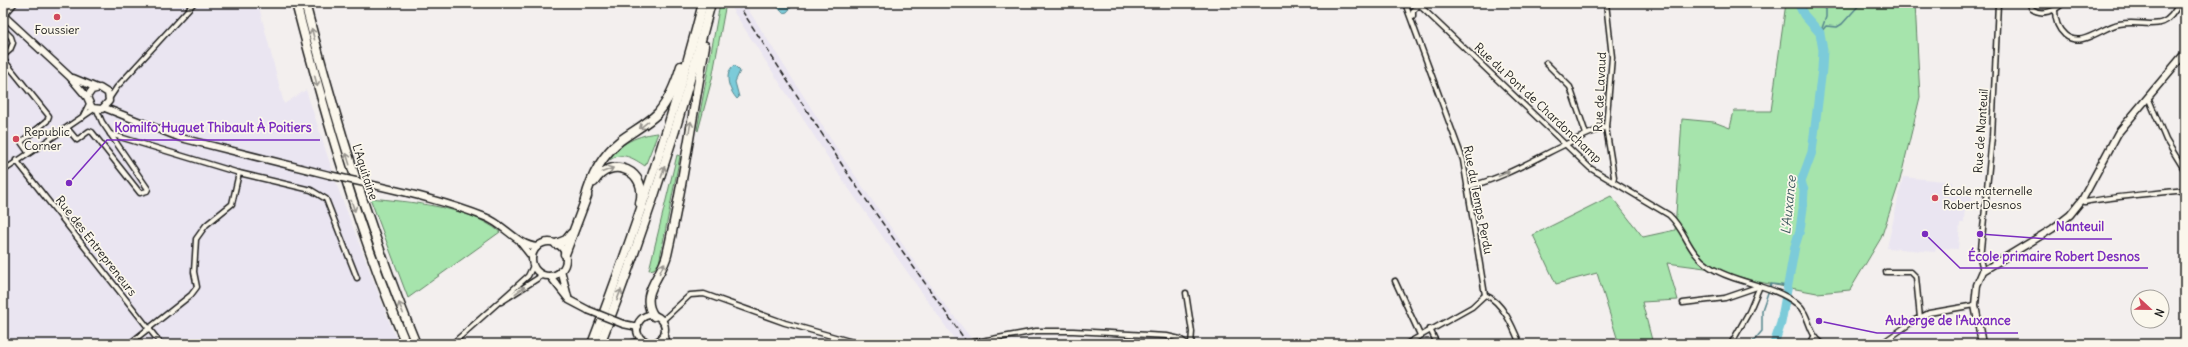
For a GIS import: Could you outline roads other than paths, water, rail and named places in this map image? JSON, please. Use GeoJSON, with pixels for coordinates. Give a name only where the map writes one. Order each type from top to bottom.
{"type":"FeatureCollection","features":[{"type":"Feature","properties":{"kind":"highway","name":"L'Aquitaine"},"geometry":{"type":"LineString","coordinates":[[296,3],[332,139],[353,206],[406,344]]}},
{"type":"Feature","properties":{"kind":"highway","name":"L'Aquitaine"},"geometry":{"type":"LineString","coordinates":[[305,3],[352,172],[382,258],[416,344]]}},
{"type":"Feature","properties":{"kind":"highway"},"geometry":{"type":"LineString","coordinates":[[586,200],[595,171],[606,154],[621,140],[647,123],[658,112],[670,95],[679,74],[702,3]]}},
{"type":"Feature","properties":{"kind":"highway"},"geometry":{"type":"LineString","coordinates":[[592,344],[632,237],[673,114],[702,3]]}},
{"type":"Feature","properties":{"kind":"highway"},"geometry":{"type":"LineString","coordinates":[[600,344],[667,161],[684,106],[711,3]]}},
{"type":"Feature","properties":{"kind":"highway"},"geometry":{"type":"LineString","coordinates":[[654,316],[647,304],[648,295],[664,266],[667,257],[714,3]]}},
{"type":"Feature","properties":{"kind":"highway"},"geometry":{"type":"LineString","coordinates":[[565,254],[597,176],[610,169],[621,168],[634,175],[641,185],[642,195],[632,237]]}},
{"type":"Feature","properties":{"kind":"highway"},"geometry":{"type":"LineString","coordinates":[[556,244],[566,240],[574,230]]}},
{"type":"Feature","properties":{"kind":"highway"},"geometry":{"type":"LineString","coordinates":[[634,344],[644,341]]}},
{"type":"Feature","properties":{"kind":"main road"},"geometry":{"type":"LineString","coordinates":[[3,16],[70,77],[88,97],[89,104],[100,109],[119,112],[148,126],[181,138],[428,198],[485,217],[500,224],[518,240],[532,257],[534,266],[546,275],[569,300],[588,310],[624,324],[638,327]]}},
{"type":"Feature","properties":{"kind":"main road"},"geometry":{"type":"LineString","coordinates":[[1983,271],[2061,223],[2082,200],[2118,133],[2185,53]]}},
{"type":"Feature","properties":{"kind":"main road"},"geometry":{"type":"LineString","coordinates":[[70,77],[100,89],[108,94],[110,101],[119,112]]}},
{"type":"Feature","properties":{"kind":"main road"},"geometry":{"type":"LineString","coordinates":[[88,97],[92,90],[100,89]]}},
{"type":"Feature","properties":{"kind":"main road"},"geometry":{"type":"LineString","coordinates":[[100,109],[110,101]]}},
{"type":"Feature","properties":{"kind":"main road"},"geometry":{"type":"LineString","coordinates":[[518,240],[526,245],[537,246],[547,242],[556,244],[565,254],[565,260],[561,270],[569,300]]}},
{"type":"Feature","properties":{"kind":"main road"},"geometry":{"type":"LineString","coordinates":[[532,257],[537,246]]}},
{"type":"Feature","properties":{"kind":"main road"},"geometry":{"type":"LineString","coordinates":[[546,275],[561,270]]}},
{"type":"Feature","properties":{"kind":"main road","name":"Rue de Nanteuil"},"geometry":{"type":"LineString","coordinates":[[1982,344],[1975,305],[1977,286],[1983,271]]}},
{"type":"Feature","properties":{"kind":"main road"},"geometry":{"type":"LineString","coordinates":[[654,316],[662,321],[666,329],[664,341],[653,344],[644,341],[638,335],[638,327],[642,319],[654,316]]}},
{"type":"Feature","properties":{"kind":"street"},"geometry":{"type":"LineString","coordinates":[[3,16],[15,3]]}},
{"type":"Feature","properties":{"kind":"street"},"geometry":{"type":"LineString","coordinates":[[110,101],[117,87],[194,3]]}},
{"type":"Feature","properties":{"kind":"street","name":"Rue du Temps Perdu"},"geometry":{"type":"LineString","coordinates":[[1406,3],[1458,146],[1467,187],[1485,295]]}},
{"type":"Feature","properties":{"kind":"street","name":"Rue de Lavaud"},"geometry":{"type":"LineString","coordinates":[[1606,3],[1612,57],[1606,127],[1614,176],[1612,181]]}},
{"type":"Feature","properties":{"kind":"street","name":"Rue de Nanteuil"},"geometry":{"type":"LineString","coordinates":[[1983,271],[1980,259],[1992,137],[1998,3]]}},
{"type":"Feature","properties":{"kind":"street"},"geometry":{"type":"LineString","coordinates":[[2029,3],[2035,12],[2055,10],[2063,3]]}},
{"type":"Feature","properties":{"kind":"street"},"geometry":{"type":"LineString","coordinates":[[2055,10],[2055,17],[2063,33],[2075,40],[2083,39],[2105,28],[2119,24],[2162,23],[2172,16],[2179,3]]}},
{"type":"Feature","properties":{"kind":"street"},"geometry":{"type":"LineString","coordinates":[[1413,20],[1413,11],[1418,4]]}},
{"type":"Feature","properties":{"kind":"street","name":"Rue du Pont de Chardonchamp"},"geometry":{"type":"LineString","coordinates":[[1418,4],[1590,168],[1669,215],[1678,225],[1692,250],[1704,262],[1725,275],[1782,295],[1800,306],[1805,313],[1814,337]]}},
{"type":"Feature","properties":{"kind":"street"},"geometry":{"type":"LineString","coordinates":[[3,29],[11,37],[12,47],[3,57],[49,116],[47,121],[21,142],[28,152]]}},
{"type":"Feature","properties":{"kind":"street"},"geometry":{"type":"LineString","coordinates":[[1546,63],[1570,87],[1586,134]]}},
{"type":"Feature","properties":{"kind":"street"},"geometry":{"type":"LineString","coordinates":[[100,89],[117,87]]}},
{"type":"Feature","properties":{"kind":"street"},"geometry":{"type":"LineString","coordinates":[[2148,97],[2166,140],[2185,172]]}},
{"type":"Feature","properties":{"kind":"street"},"geometry":{"type":"LineString","coordinates":[[82,118],[89,104]]}},
{"type":"Feature","properties":{"kind":"street"},"geometry":{"type":"LineString","coordinates":[[3,171],[28,152],[82,118],[100,109],[100,119],[148,189],[147,192],[140,193],[92,132],[89,131],[77,140],[67,128]]}},
{"type":"Feature","properties":{"kind":"street"},"geometry":{"type":"LineString","coordinates":[[1467,187],[1504,175],[1586,134],[1606,127]]}},
{"type":"Feature","properties":{"kind":"street"},"geometry":{"type":"LineString","coordinates":[[110,134],[239,173],[311,190],[326,199],[357,278]]}},
{"type":"Feature","properties":{"kind":"street","name":"Rue des Entrepreneurs"},"geometry":{"type":"LineString","coordinates":[[16,160],[160,344]]}},
{"type":"Feature","properties":{"kind":"street"},"geometry":{"type":"LineString","coordinates":[[129,344],[191,295],[197,287],[194,272],[196,239],[206,225],[232,204],[239,173]]}},
{"type":"Feature","properties":{"kind":"street"},"geometry":{"type":"LineString","coordinates":[[2082,200],[2085,202],[2110,197],[2185,190]]}},
{"type":"Feature","properties":{"kind":"street"},"geometry":{"type":"LineString","coordinates":[[452,344],[528,276],[534,266]]}},
{"type":"Feature","properties":{"kind":"street"},"geometry":{"type":"LineString","coordinates":[[1886,272],[1911,272],[1916,277],[1920,318]]}},
{"type":"Feature","properties":{"kind":"street"},"geometry":{"type":"LineString","coordinates":[[497,304],[546,275]]}},
{"type":"Feature","properties":{"kind":"street"},"geometry":{"type":"LineString","coordinates":[[1395,281],[1420,335]]}},
{"type":"Feature","properties":{"kind":"street"},"geometry":{"type":"LineString","coordinates":[[1683,303],[1725,298],[1761,287]]}},
{"type":"Feature","properties":{"kind":"street"},"geometry":{"type":"LineString","coordinates":[[1731,344],[1761,287]]}},
{"type":"Feature","properties":{"kind":"street"},"geometry":{"type":"LineString","coordinates":[[1186,293],[1192,332],[1191,344]]}},
{"type":"Feature","properties":{"kind":"street"},"geometry":{"type":"LineString","coordinates":[[662,321],[690,295],[704,294],[791,325],[860,344]]}},
{"type":"Feature","properties":{"kind":"street"},"geometry":{"type":"LineString","coordinates":[[1406,344],[1430,329],[1472,307],[1485,295],[1490,297],[1505,314],[1520,344]]}},
{"type":"Feature","properties":{"kind":"street"},"geometry":{"type":"LineString","coordinates":[[1881,344],[1920,318],[1938,311],[1975,305]]}},
{"type":"Feature","properties":{"kind":"street"},"geometry":{"type":"LineString","coordinates":[[1430,329],[1437,344]]}},
{"type":"Feature","properties":{"kind":"street"},"geometry":{"type":"LineString","coordinates":[[960,344],[1036,331],[1073,331],[1167,336],[1180,339],[1187,344]]}},
{"type":"Feature","properties":{"kind":"street"},"geometry":{"type":"LineString","coordinates":[[1810,344],[1814,337],[1823,344]]}},
{"type":"Feature","properties":{"kind":"water"},"geometry":{"type":"Polygon","coordinates":[[[774,3],[795,3],[787,12],[783,13],[774,3]]]}},
{"type":"Feature","properties":{"kind":"water"},"geometry":{"type":"Polygon","coordinates":[[[734,65],[740,71],[735,82],[739,97],[737,99],[728,82],[729,73],[734,65]]]}},
{"type":"Feature","properties":{"kind":"waterway","name":"L’Auxance"},"geometry":{"type":"LineString","coordinates":[[1774,344],[1781,323],[1795,246],[1800,230],[1804,190],[1801,182],[1812,152],[1822,69],[1823,50],[1820,33],[1804,15],[1798,3]]}},
{"type":"Feature","properties":{"kind":"waterway"},"geometry":{"type":"LineString","coordinates":[[1802,11],[1811,3]]}},
{"type":"Feature","properties":{"kind":"waterway"},"geometry":{"type":"LineString","coordinates":[[1814,3],[1826,9],[1826,17],[1821,31]]}},
{"type":"Feature","properties":{"kind":"waterway"},"geometry":{"type":"LineString","coordinates":[[1818,3],[1823,3]]}},
{"type":"Feature","properties":{"kind":"waterway"},"geometry":{"type":"LineString","coordinates":[[1820,33],[1826,26],[1837,27],[1842,24],[1861,3]]}},
{"type":"Feature","properties":{"kind":"waterway"},"geometry":{"type":"LineString","coordinates":[[1751,344],[1762,331],[1762,310],[1771,284],[1789,286]]}},
{"type":"Feature","properties":{"kind":"railway"},"geometry":{"type":"LineString","coordinates":[[737,3],[850,177],[968,344]]}},
{"type":"Feature","properties":{"kind":"place","name":"Foussier"},"geometry":{"type":"Point","coordinates":[57,17]}},
{"type":"Feature","properties":{"kind":"place","name":"Republic Corner"},"geometry":{"type":"Point","coordinates":[16,139]}},
{"type":"Feature","properties":{"kind":"place","name":"Komilfo Huguet Thibault À Poitiers"},"geometry":{"type":"Point","coordinates":[69,183]}},
{"type":"Feature","properties":{"kind":"place","name":"École maternelle Robert Desnos"},"geometry":{"type":"Point","coordinates":[1935,198]}},
{"type":"Feature","properties":{"kind":"place","name":"École primaire Robert Desnos"},"geometry":{"type":"Point","coordinates":[1925,234]}},
{"type":"Feature","properties":{"kind":"place","name":"Nanteuil"},"geometry":{"type":"Point","coordinates":[1980,234]}},
{"type":"Feature","properties":{"kind":"place","name":"Auberge de l'Auxance"},"geometry":{"type":"Point","coordinates":[1819,321]}}]}
